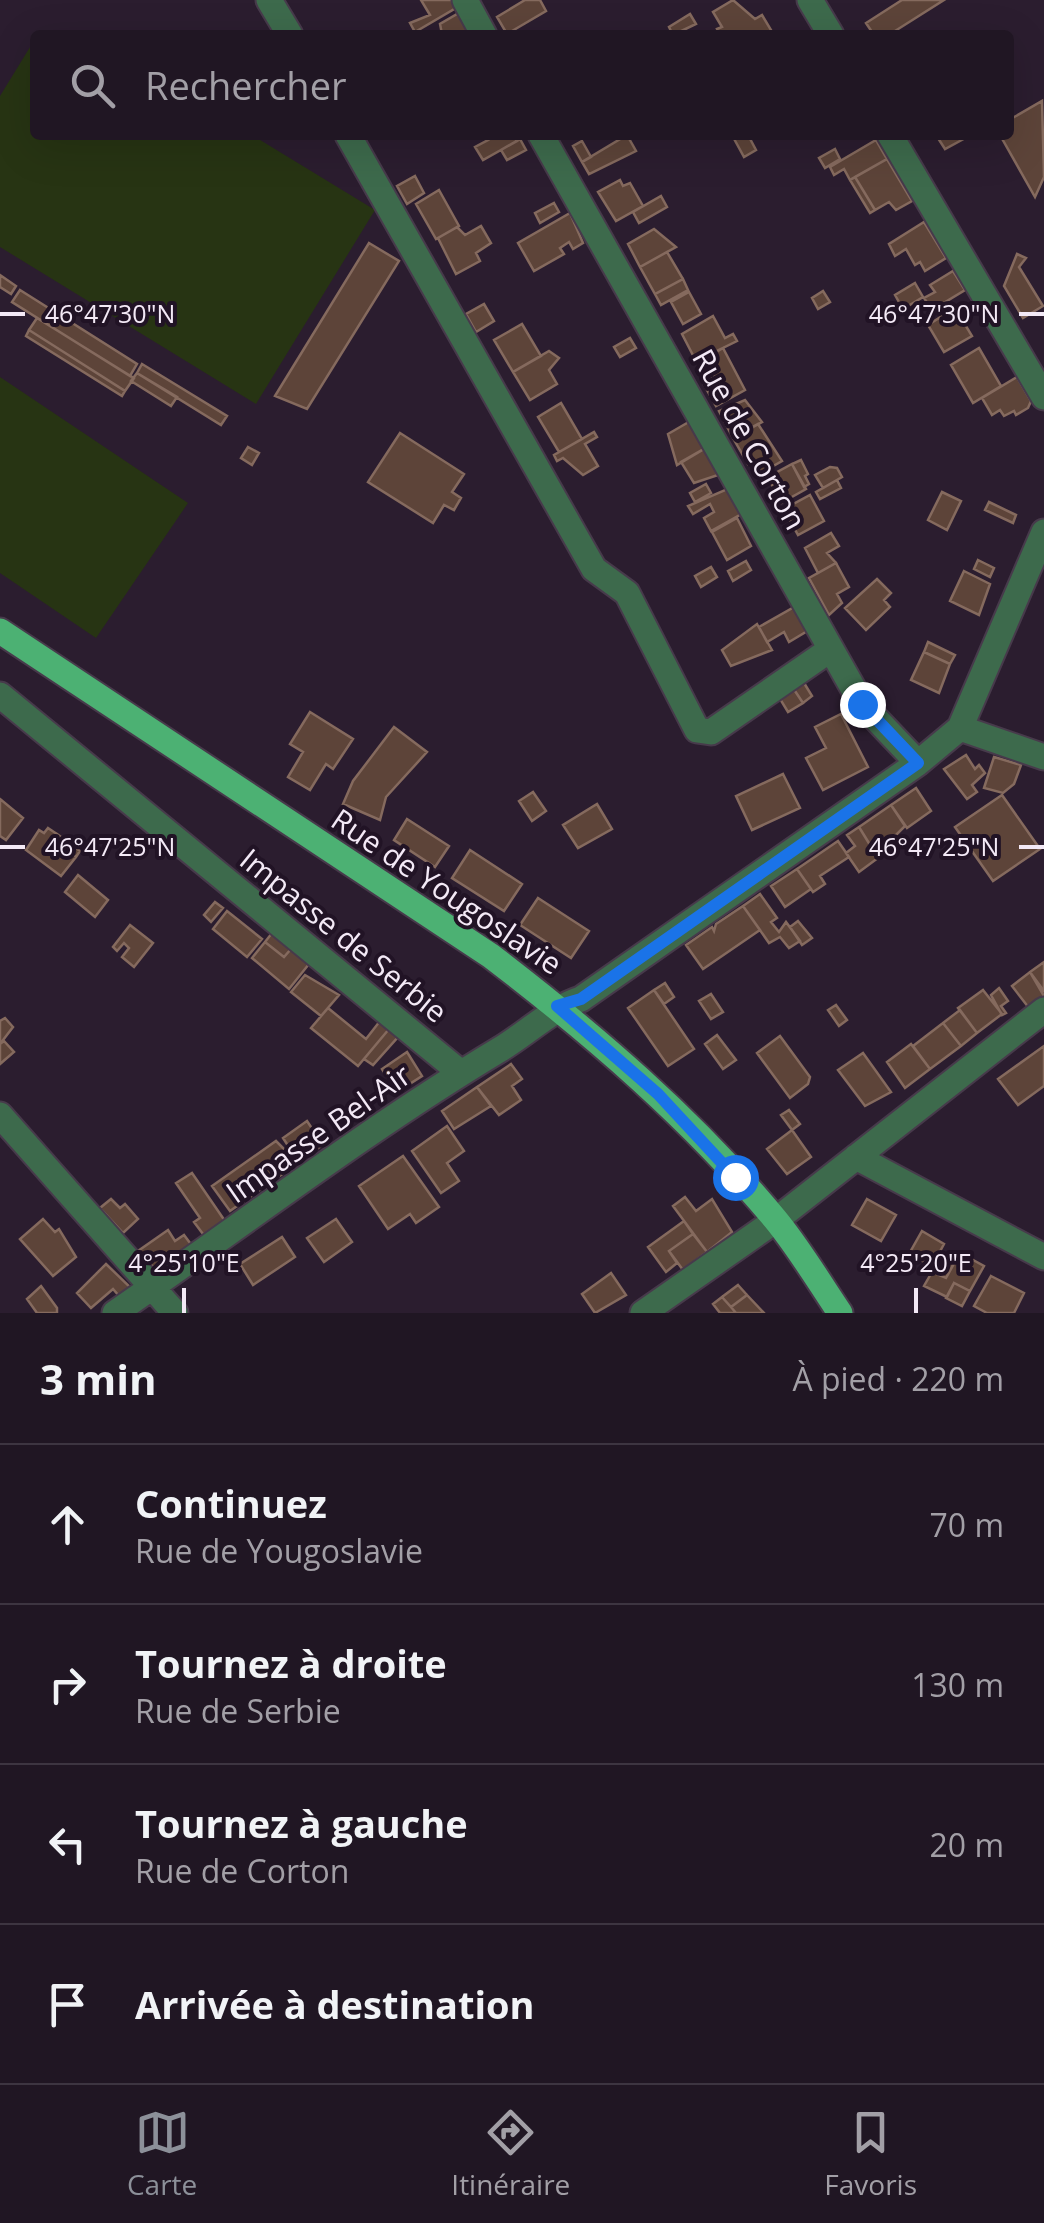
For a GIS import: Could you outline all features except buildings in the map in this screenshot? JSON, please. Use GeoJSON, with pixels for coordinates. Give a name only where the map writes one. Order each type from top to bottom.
{"type":"FeatureCollection","features":[{"type":"Feature","properties":{"kind":"main road","name":"Rue de Yougoslavie"},"geometry":{"type":"LineString","coordinates":[[0,630],[491,956],[557,1006],[658,1094],[776,1220],[840,1313]]}},
{"type":"Feature","properties":{"kind":"street"},"geometry":{"type":"LineString","coordinates":[[269,0],[287,30]]}},
{"type":"Feature","properties":{"kind":"street"},"geometry":{"type":"LineString","coordinates":[[465,0],[481,30]]}},
{"type":"Feature","properties":{"kind":"street"},"geometry":{"type":"LineString","coordinates":[[810,0],[828,30]]}},
{"type":"Feature","properties":{"kind":"street"},"geometry":{"type":"LineString","coordinates":[[351,140],[594,569],[627,593],[697,730],[711,732],[831,649]]}},
{"type":"Feature","properties":{"kind":"street","name":"Rue de Corton"},"geometry":{"type":"LineString","coordinates":[[544,140],[862,704],[918,763]]}},
{"type":"Feature","properties":{"kind":"street"},"geometry":{"type":"LineString","coordinates":[[893,140],[1044,397]]}},
{"type":"Feature","properties":{"kind":"street"},"geometry":{"type":"LineString","coordinates":[[1044,532],[960,728],[1044,757]]}},
{"type":"Feature","properties":{"kind":"street","name":"Impasse de Serbie"},"geometry":{"type":"LineString","coordinates":[[0,694],[461,1073]]}},
{"type":"Feature","properties":{"kind":"street","name":"Impasse Bel-Air"},"geometry":{"type":"LineString","coordinates":[[115,1313],[461,1073],[548,1020],[557,1006],[581,999],[918,763],[960,728]]}},
{"type":"Feature","properties":{"kind":"street"},"geometry":{"type":"LineString","coordinates":[[643,1313],[776,1220],[1044,1010]]}},
{"type":"Feature","properties":{"kind":"street"},"geometry":{"type":"LineString","coordinates":[[0,1115],[175,1313]]}},
{"type":"Feature","properties":{"kind":"street"},"geometry":{"type":"LineString","coordinates":[[856,1157],[1044,1257]]}},
{"type":"Feature","properties":{"kind":"green space"},"geometry":{"type":"Polygon","coordinates":[[[30,47],[30,140],[260,140],[375,210],[256,404],[0,247],[0,96],[30,47]]]}},
{"type":"Feature","properties":{"kind":"green space"},"geometry":{"type":"Polygon","coordinates":[[[0,377],[188,503],[96,638],[0,573],[0,377]]]}},
{"type":"Feature","properties":{"kind":"route"},"geometry":{"type":"LineString","coordinates":[[735,1177],[658,1094],[557,1006],[581,999],[918,763],[862,704]]}}]}
